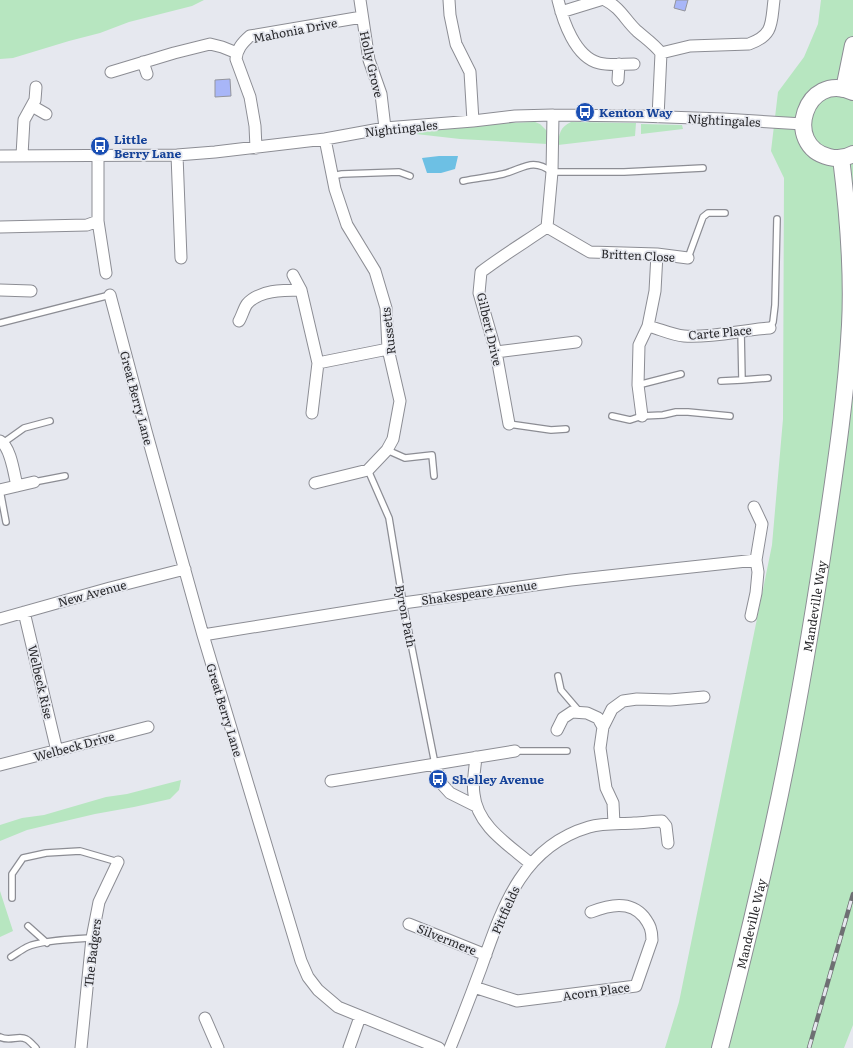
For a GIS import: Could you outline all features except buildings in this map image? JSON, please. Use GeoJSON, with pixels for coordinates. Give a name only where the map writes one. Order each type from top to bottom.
{"type":"FeatureCollection","features":[{"type":"Feature","properties":{"kind":"main road"},"geometry":{"type":"LineString","coordinates":[[803,124],[804,114],[813,98],[828,90],[848,91],[853,45]]}},
{"type":"Feature","properties":{"kind":"main road","name":"Mandeville Way"},"geometry":{"type":"LineString","coordinates":[[720,1048],[763,873],[801,687],[828,517],[841,418],[850,324],[851,262],[847,156],[826,156],[818,152],[810,145],[805,135],[803,124]]}},
{"type":"Feature","properties":{"kind":"street","name":"Holly Grove"},"geometry":{"type":"LineString","coordinates":[[360,0],[369,60],[381,94],[385,128]]}},
{"type":"Feature","properties":{"kind":"street"},"geometry":{"type":"LineString","coordinates":[[449,0],[450,15],[456,44],[470,72],[473,120]]}},
{"type":"Feature","properties":{"kind":"street"},"geometry":{"type":"LineString","coordinates":[[558,0],[568,31],[577,46],[586,56],[598,63],[634,64]]}},
{"type":"Feature","properties":{"kind":"street"},"geometry":{"type":"LineString","coordinates":[[561,12],[600,0]]}},
{"type":"Feature","properties":{"kind":"street"},"geometry":{"type":"LineString","coordinates":[[605,0],[614,4],[621,11],[625,19],[637,31],[654,44],[661,53],[658,117]]}},
{"type":"Feature","properties":{"kind":"street"},"geometry":{"type":"LineString","coordinates":[[661,53],[690,46],[749,44],[757,41],[765,36],[771,25],[774,0]]}},
{"type":"Feature","properties":{"kind":"street","name":"Mahonia Drive"},"geometry":{"type":"LineString","coordinates":[[237,53],[242,43],[250,36],[362,17]]}},
{"type":"Feature","properties":{"kind":"street"},"geometry":{"type":"LineString","coordinates":[[111,72],[174,52],[210,44],[237,53],[236,59],[250,97],[255,126],[256,148]]}},
{"type":"Feature","properties":{"kind":"street"},"geometry":{"type":"LineString","coordinates":[[143,62],[147,74]]}},
{"type":"Feature","properties":{"kind":"street"},"geometry":{"type":"LineString","coordinates":[[618,80],[619,64]]}},
{"type":"Feature","properties":{"kind":"street"},"geometry":{"type":"LineString","coordinates":[[22,155],[24,120],[35,100],[36,87]]}},
{"type":"Feature","properties":{"kind":"street"},"geometry":{"type":"LineString","coordinates":[[32,106],[46,114]]}},
{"type":"Feature","properties":{"kind":"street"},"geometry":{"type":"LineString","coordinates":[[547,227],[552,172],[553,115]]}},
{"type":"Feature","properties":{"kind":"street","name":"Nightingales"},"geometry":{"type":"LineString","coordinates":[[0,156],[177,155],[256,148],[325,139],[385,128],[515,116],[553,115],[730,119],[803,124]]}},
{"type":"Feature","properties":{"kind":"street","name":"Russetts"},"geometry":{"type":"LineString","coordinates":[[325,139],[335,189],[346,225],[375,271],[386,308],[388,349],[400,401],[393,439],[387,450],[368,470]]}},
{"type":"Feature","properties":{"kind":"street"},"geometry":{"type":"LineString","coordinates":[[98,155],[98,220],[106,273]]}},
{"type":"Feature","properties":{"kind":"street"},"geometry":{"type":"LineString","coordinates":[[177,155],[181,258]]}},
{"type":"Feature","properties":{"kind":"street"},"geometry":{"type":"LineString","coordinates":[[0,227],[87,225],[98,220]]}},
{"type":"Feature","properties":{"kind":"street","name":"Britten Close"},"geometry":{"type":"LineString","coordinates":[[547,227],[590,252],[657,254],[688,258]]}},
{"type":"Feature","properties":{"kind":"street","name":"Gilbert Drive"},"geometry":{"type":"LineString","coordinates":[[509,424],[496,352],[479,293],[481,272],[496,260],[547,227]]}},
{"type":"Feature","properties":{"kind":"street"},"geometry":{"type":"LineString","coordinates":[[642,416],[638,385],[639,345],[648,326],[655,291],[657,254]]}},
{"type":"Feature","properties":{"kind":"street"},"geometry":{"type":"LineString","coordinates":[[293,275],[301,290],[318,363],[312,413]]}},
{"type":"Feature","properties":{"kind":"street"},"geometry":{"type":"LineString","coordinates":[[0,290],[30,290]]}},
{"type":"Feature","properties":{"kind":"street"},"geometry":{"type":"LineString","coordinates":[[239,321],[247,304],[258,295],[285,290],[301,290]]}},
{"type":"Feature","properties":{"kind":"street","name":"Great Berry Lane"},"geometry":{"type":"LineString","coordinates":[[110,295],[203,636],[301,961],[308,977],[318,990],[338,1007],[439,1048]]}},
{"type":"Feature","properties":{"kind":"street","name":"Carte Place"},"geometry":{"type":"LineString","coordinates":[[648,326],[683,336],[727,334],[741,330],[770,328]]}},
{"type":"Feature","properties":{"kind":"street"},"geometry":{"type":"LineString","coordinates":[[496,352],[576,342]]}},
{"type":"Feature","properties":{"kind":"street"},"geometry":{"type":"LineString","coordinates":[[318,363],[388,349]]}},
{"type":"Feature","properties":{"kind":"street"},"geometry":{"type":"LineString","coordinates":[[2,442],[8,450],[17,486]]}},
{"type":"Feature","properties":{"kind":"street"},"geometry":{"type":"LineString","coordinates":[[315,483],[368,470]]}},
{"type":"Feature","properties":{"kind":"street"},"geometry":{"type":"LineString","coordinates":[[0,490],[34,482]]}},
{"type":"Feature","properties":{"kind":"street"},"geometry":{"type":"LineString","coordinates":[[751,616],[758,572],[756,560],[762,524],[754,507]]}},
{"type":"Feature","properties":{"kind":"street","name":"Shakespeare Avenue"},"geometry":{"type":"LineString","coordinates":[[203,636],[403,603],[571,580],[756,560]]}},
{"type":"Feature","properties":{"kind":"street","name":"New Avenue"},"geometry":{"type":"LineString","coordinates":[[0,619],[185,569]]}},
{"type":"Feature","properties":{"kind":"street","name":"Welbeck Rise"},"geometry":{"type":"LineString","coordinates":[[24,612],[57,751]]}},
{"type":"Feature","properties":{"kind":"street"},"geometry":{"type":"LineString","coordinates":[[614,824],[612,803],[606,788],[600,748],[603,727],[612,709],[623,701],[637,699],[670,700],[704,697]]}},
{"type":"Feature","properties":{"kind":"street"},"geometry":{"type":"LineString","coordinates":[[557,730],[563,718],[572,712],[587,713],[598,718],[603,727]]}},
{"type":"Feature","properties":{"kind":"street","name":"Welbeck Drive"},"geometry":{"type":"LineString","coordinates":[[0,765],[148,727]]}},
{"type":"Feature","properties":{"kind":"street"},"geometry":{"type":"LineString","coordinates":[[331,781],[515,751]]}},
{"type":"Feature","properties":{"kind":"street"},"geometry":{"type":"LineString","coordinates":[[476,757],[473,793],[480,817],[494,832],[531,864]]}},
{"type":"Feature","properties":{"kind":"street"},"geometry":{"type":"LineString","coordinates":[[435,764],[440,782],[450,793],[476,806]]}},
{"type":"Feature","properties":{"kind":"street","name":"Pittfields"},"geometry":{"type":"LineString","coordinates":[[450,1048],[507,901],[513,889],[531,864],[550,846],[576,832],[590,827],[662,821],[666,826],[668,843]]}},
{"type":"Feature","properties":{"kind":"street","name":"The Badgers"},"geometry":{"type":"LineString","coordinates":[[81,1048],[92,938],[99,902],[118,862]]}},
{"type":"Feature","properties":{"kind":"street","name":"Acorn Place"},"geometry":{"type":"LineString","coordinates":[[474,987],[517,1001],[636,986],[652,940],[650,925],[641,914],[633,908],[621,905],[604,907],[591,912]]}},
{"type":"Feature","properties":{"kind":"street","name":"Silvermere"},"geometry":{"type":"LineString","coordinates":[[409,924],[486,955]]}},
{"type":"Feature","properties":{"kind":"street"},"geometry":{"type":"LineString","coordinates":[[349,1048],[360,1017]]}},
{"type":"Feature","properties":{"kind":"street"},"geometry":{"type":"LineString","coordinates":[[205,1018],[218,1048]]}},
{"type":"Feature","properties":{"kind":"lane"},"geometry":{"type":"LineString","coordinates":[[464,181],[504,173],[515,168],[530,165],[544,166],[552,172],[624,172],[703,168]]}},
{"type":"Feature","properties":{"kind":"lane"},"geometry":{"type":"LineString","coordinates":[[332,176],[342,174],[399,172],[410,176]]}},
{"type":"Feature","properties":{"kind":"lane"},"geometry":{"type":"LineString","coordinates":[[688,258],[703,217],[708,213],[725,213]]}},
{"type":"Feature","properties":{"kind":"lane"},"geometry":{"type":"LineString","coordinates":[[770,328],[773,322],[775,305],[777,219]]}},
{"type":"Feature","properties":{"kind":"lane"},"geometry":{"type":"LineString","coordinates":[[0,323],[110,295]]}},
{"type":"Feature","properties":{"kind":"lane"},"geometry":{"type":"LineString","coordinates":[[741,330],[742,380]]}},
{"type":"Feature","properties":{"kind":"lane"},"geometry":{"type":"LineString","coordinates":[[638,385],[681,374]]}},
{"type":"Feature","properties":{"kind":"lane"},"geometry":{"type":"LineString","coordinates":[[721,381],[768,378]]}},
{"type":"Feature","properties":{"kind":"lane"},"geometry":{"type":"LineString","coordinates":[[612,416],[630,420],[642,416],[663,415],[676,412],[730,416]]}},
{"type":"Feature","properties":{"kind":"lane"},"geometry":{"type":"LineString","coordinates":[[2,442],[24,428],[50,421]]}},
{"type":"Feature","properties":{"kind":"lane"},"geometry":{"type":"LineString","coordinates":[[509,424],[551,430],[566,429]]}},
{"type":"Feature","properties":{"kind":"lane"},"geometry":{"type":"LineString","coordinates":[[387,450],[405,458],[432,455],[434,476]]}},
{"type":"Feature","properties":{"kind":"lane","name":"Byron Path"},"geometry":{"type":"LineString","coordinates":[[368,470],[389,518],[403,603],[435,764]]}},
{"type":"Feature","properties":{"kind":"lane"},"geometry":{"type":"LineString","coordinates":[[34,482],[65,476]]}},
{"type":"Feature","properties":{"kind":"lane"},"geometry":{"type":"LineString","coordinates":[[0,490],[6,522]]}},
{"type":"Feature","properties":{"kind":"lane"},"geometry":{"type":"LineString","coordinates":[[558,676],[561,690],[581,713]]}},
{"type":"Feature","properties":{"kind":"lane"},"geometry":{"type":"LineString","coordinates":[[515,751],[567,751]]}},
{"type":"Feature","properties":{"kind":"lane"},"geometry":{"type":"LineString","coordinates":[[12,898],[12,874],[23,858],[46,853],[80,851],[118,862]]}},
{"type":"Feature","properties":{"kind":"lane"},"geometry":{"type":"LineString","coordinates":[[28,926],[47,943]]}},
{"type":"Feature","properties":{"kind":"lane"},"geometry":{"type":"LineString","coordinates":[[11,957],[35,944],[68,939],[92,938]]}},
{"type":"Feature","properties":{"kind":"lane"},"geometry":{"type":"LineString","coordinates":[[0,1037],[5,1040],[26,1039],[36,1048]]}},
{"type":"Feature","properties":{"kind":"green space"},"geometry":{"type":"Polygon","coordinates":[[[0,0],[204,0],[192,6],[129,22],[100,33],[13,58],[0,59],[0,0]]]}},
{"type":"Feature","properties":{"kind":"green space"},"geometry":{"type":"Polygon","coordinates":[[[821,0],[853,0],[853,1025],[844,1048],[665,1048],[679,1002],[772,545],[783,419],[784,178],[771,151],[778,92],[804,57],[818,24],[821,0]]]}},
{"type":"Feature","properties":{"kind":"green space"},"geometry":{"type":"Polygon","coordinates":[[[535,122],[540,124],[548,132],[547,144],[460,139],[407,133],[409,129],[426,126],[535,122]]]}},
{"type":"Feature","properties":{"kind":"green space"},"geometry":{"type":"Polygon","coordinates":[[[571,122],[636,123],[635,136],[558,145],[562,129],[571,122]]]}},
{"type":"Feature","properties":{"kind":"green space"},"geometry":{"type":"Polygon","coordinates":[[[641,124],[682,125],[683,129],[641,134],[641,124]]]}},
{"type":"Feature","properties":{"kind":"green space"},"geometry":{"type":"Polygon","coordinates":[[[181,780],[179,790],[170,799],[95,814],[27,830],[0,841],[0,825],[22,818],[44,815],[106,797],[127,794],[181,780]]]}},
{"type":"Feature","properties":{"kind":"green space"},"geometry":{"type":"Polygon","coordinates":[[[0,891],[13,931],[0,937],[0,891]]]}},
{"type":"Feature","properties":{"kind":"water"},"geometry":{"type":"Polygon","coordinates":[[[458,156],[455,169],[441,173],[427,173],[422,158],[458,156]]]}},
{"type":"Feature","properties":{"kind":"railway"},"geometry":{"type":"LineString","coordinates":[[809,1048],[853,894]]}},
{"type":"Feature","properties":{"kind":"place","name":"Kenton Way"},"geometry":{"type":"Point","coordinates":[585,112]}},
{"type":"Feature","properties":{"kind":"place","name":"Little Berry Lane"},"geometry":{"type":"Point","coordinates":[100,146]}},
{"type":"Feature","properties":{"kind":"place","name":"Shelley Avenue"},"geometry":{"type":"Point","coordinates":[438,779]}}]}
